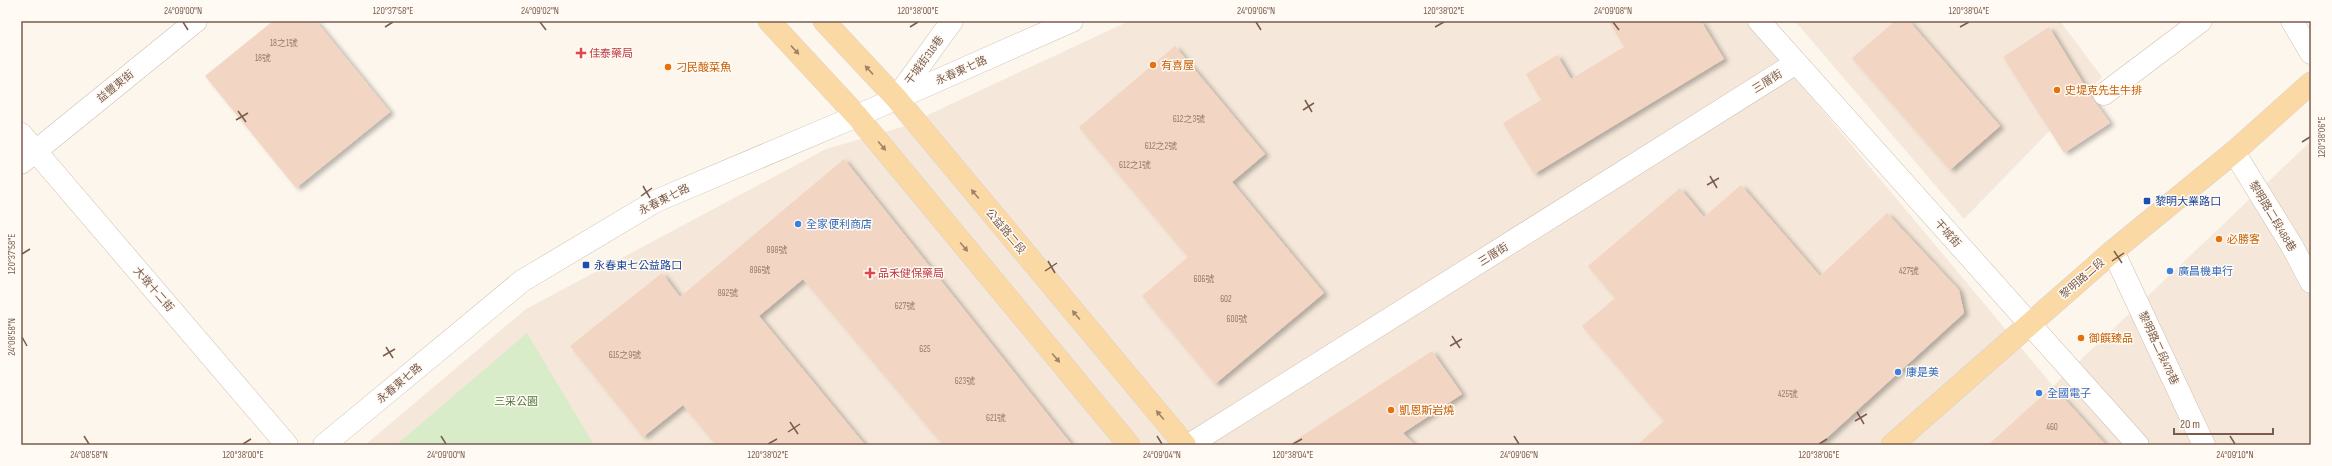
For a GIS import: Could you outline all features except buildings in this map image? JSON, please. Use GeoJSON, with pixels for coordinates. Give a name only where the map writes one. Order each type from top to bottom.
{"type":"FeatureCollection","features":[{"type":"Feature","properties":{"kind":"main road"},"geometry":{"type":"LineString","coordinates":[[769,21],[857,116],[1129,445]]}},
{"type":"Feature","properties":{"kind":"main road","name":"公益路二段"},"geometry":{"type":"LineString","coordinates":[[824,21],[896,98],[1184,445]]}},
{"type":"Feature","properties":{"kind":"main road","name":"黎明路二段"},"geometry":{"type":"LineString","coordinates":[[1892,445],[2113,251],[2234,152],[2311,83]]}},
{"type":"Feature","properties":{"kind":"street","name":"益豐東街"},"geometry":{"type":"LineString","coordinates":[[28,157],[196,21]]}},
{"type":"Feature","properties":{"kind":"street","name":"干城街318巷"},"geometry":{"type":"LineString","coordinates":[[896,98],[952,21]]}},
{"type":"Feature","properties":{"kind":"street","name":"永春東七路"},"geometry":{"type":"LineString","coordinates":[[324,445],[522,281],[656,201],[857,116],[1072,21]]}},
{"type":"Feature","properties":{"kind":"street","name":"干城街"},"geometry":{"type":"LineString","coordinates":[[1759,21],[2138,445]]}},
{"type":"Feature","properties":{"kind":"street"},"geometry":{"type":"LineString","coordinates":[[2104,94],[2201,21]]}},
{"type":"Feature","properties":{"kind":"street"},"geometry":{"type":"LineString","coordinates":[[2292,21],[2311,53]]}},
{"type":"Feature","properties":{"kind":"street","name":"三厝街"},"geometry":{"type":"LineString","coordinates":[[1189,445],[1796,63]]}},
{"type":"Feature","properties":{"kind":"street","name":"大墩十二街"},"geometry":{"type":"LineString","coordinates":[[21,134],[28,157],[287,445]]}},
{"type":"Feature","properties":{"kind":"street","name":"黎明路二段488巷"},"geometry":{"type":"LineString","coordinates":[[2234,152],[2292,246],[2311,282]]}},
{"type":"Feature","properties":{"kind":"street","name":"黎明路二段478巷"},"geometry":{"type":"LineString","coordinates":[[2113,251],[2204,445]]}},
{"type":"Feature","properties":{"kind":"shaded area"},"geometry":{"type":"Polygon","coordinates":[[[1129,21],[1748,21],[2053,386],[2311,141],[2311,445],[365,445],[526,309],[826,149],[902,127],[1129,21]]]}},
{"type":"Feature","properties":{"kind":"shaded area"},"geometry":{"type":"Polygon","coordinates":[[[1795,21],[2060,21],[2102,77],[1964,219],[1795,21]]]}},
{"type":"Feature","properties":{"kind":"green space","name":"三采公園"},"geometry":{"type":"Polygon","coordinates":[[[527,333],[594,445],[396,445],[527,333]]]}},
{"type":"Feature","properties":{"kind":"place","name":"佳泰藥局"},"geometry":{"type":"Point","coordinates":[581,53]}},
{"type":"Feature","properties":{"kind":"place","name":"有喜屋"},"geometry":{"type":"Point","coordinates":[1153,65]}},
{"type":"Feature","properties":{"kind":"place","name":"刁民酸菜魚"},"geometry":{"type":"Point","coordinates":[668,67]}},
{"type":"Feature","properties":{"kind":"place","name":"史堤克先生牛排"},"geometry":{"type":"Point","coordinates":[2057,90]}},
{"type":"Feature","properties":{"kind":"place","name":"黎明大業路口"},"geometry":{"type":"Point","coordinates":[2147,201]}},
{"type":"Feature","properties":{"kind":"place","name":"全家便利商店"},"geometry":{"type":"Point","coordinates":[798,224]}},
{"type":"Feature","properties":{"kind":"place","name":"必勝客"},"geometry":{"type":"Point","coordinates":[2219,239]}},
{"type":"Feature","properties":{"kind":"place","name":"永春東七公益路口"},"geometry":{"type":"Point","coordinates":[586,265]}},
{"type":"Feature","properties":{"kind":"place","name":"廣昌機車行"},"geometry":{"type":"Point","coordinates":[2170,271]}},
{"type":"Feature","properties":{"kind":"place","name":"品禾健保藥局"},"geometry":{"type":"Point","coordinates":[870,273]}},
{"type":"Feature","properties":{"kind":"place","name":"御饌臻品"},"geometry":{"type":"Point","coordinates":[2081,338]}},
{"type":"Feature","properties":{"kind":"place","name":"康是美"},"geometry":{"type":"Point","coordinates":[1898,372]}},
{"type":"Feature","properties":{"kind":"place","name":"全國電子"},"geometry":{"type":"Point","coordinates":[2039,393]}},
{"type":"Feature","properties":{"kind":"place","name":"凱恩斯岩燒"},"geometry":{"type":"Point","coordinates":[1391,410]}}]}
